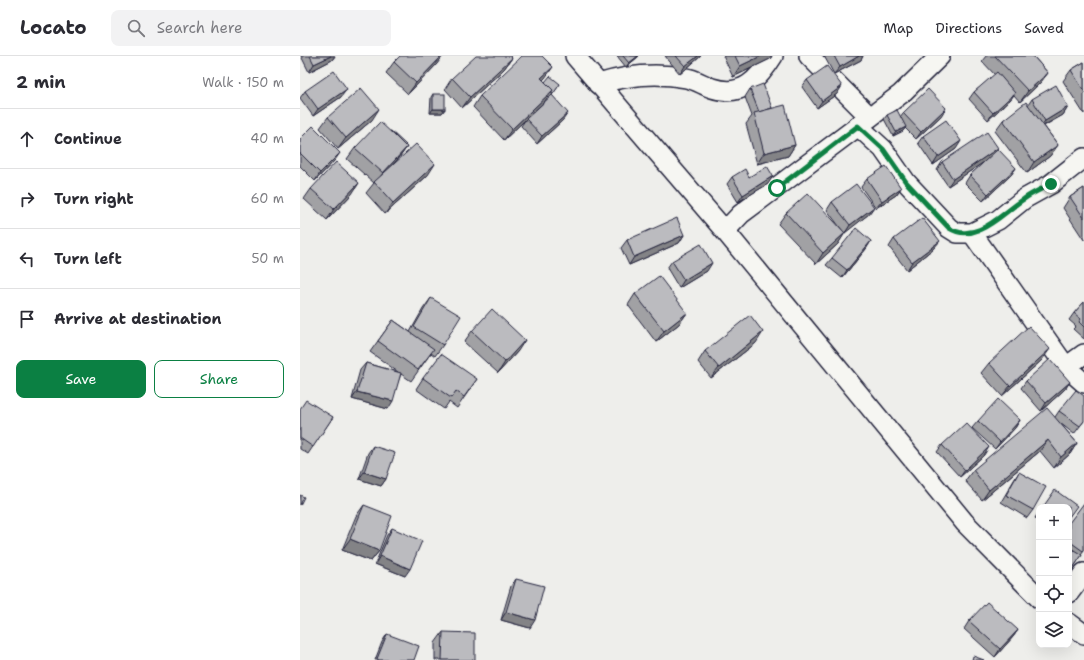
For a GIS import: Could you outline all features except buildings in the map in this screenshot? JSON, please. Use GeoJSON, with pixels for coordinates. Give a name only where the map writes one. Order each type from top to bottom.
{"type":"FeatureCollection","features":[{"type":"Feature","properties":{"kind":"street"},"geometry":{"type":"LineString","coordinates":[[576,56],[598,84],[725,231],[964,523],[1036,595]]}},
{"type":"Feature","properties":{"kind":"street"},"geometry":{"type":"LineString","coordinates":[[598,84],[642,74],[665,75],[688,78],[727,93],[743,89],[759,77],[773,56]]}},
{"type":"Feature","properties":{"kind":"street"},"geometry":{"type":"LineString","coordinates":[[810,56],[864,122],[906,182],[949,228],[958,233],[972,233],[998,220],[1024,199],[1051,184],[1084,158]]}},
{"type":"Feature","properties":{"kind":"street"},"geometry":{"type":"LineString","coordinates":[[725,231],[741,214],[901,94],[940,56]]}},
{"type":"Feature","properties":{"kind":"street"},"geometry":{"type":"LineString","coordinates":[[972,233],[1066,367],[1084,383]]}},
{"type":"Feature","properties":{"kind":"street"},"geometry":{"type":"LineString","coordinates":[[1066,367],[1084,354]]}},
{"type":"Feature","properties":{"kind":"street"},"geometry":{"type":"LineString","coordinates":[[1072,589],[1084,573]]}},
{"type":"Feature","properties":{"kind":"street"},"geometry":{"type":"LineString","coordinates":[[1072,625],[1084,634]]}},
{"type":"Feature","properties":{"kind":"route"},"geometry":{"type":"LineString","coordinates":[[777,188],[858,126],[883,149],[906,182],[935,211],[949,228],[958,233],[972,233],[998,220],[1024,199],[1051,184]]}}]}
